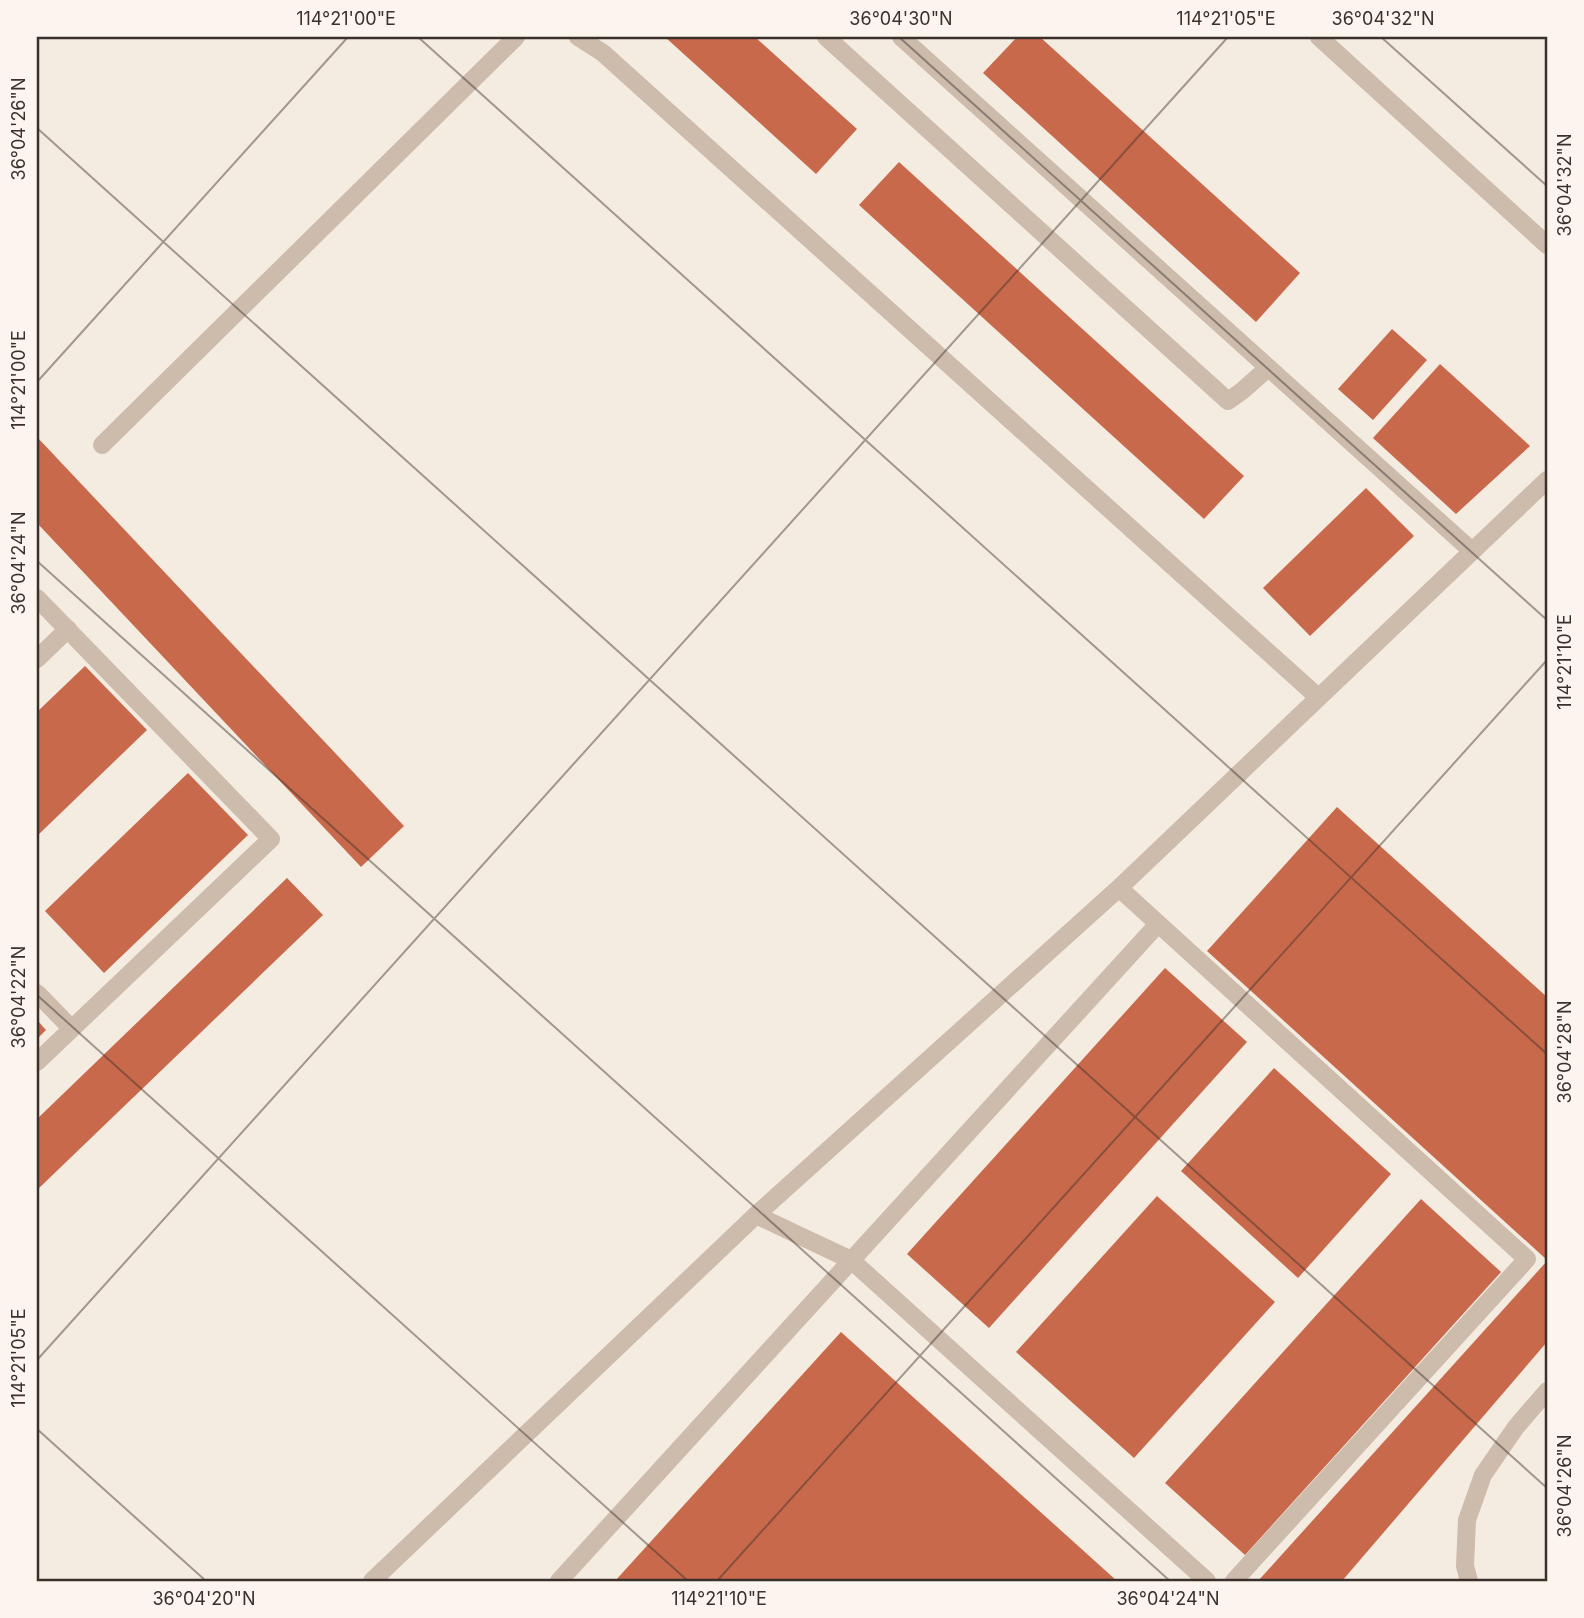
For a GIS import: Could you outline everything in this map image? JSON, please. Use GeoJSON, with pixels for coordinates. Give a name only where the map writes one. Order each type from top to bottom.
{"type":"FeatureCollection","features":[{"type":"Feature","properties":{"kind":"street"},"geometry":{"type":"LineString","coordinates":[[102,445],[516,37]]}},
{"type":"Feature","properties":{"kind":"street"},"geometry":{"type":"LineString","coordinates":[[578,37],[603,53],[1318,697]]}},
{"type":"Feature","properties":{"kind":"street"},"geometry":{"type":"LineString","coordinates":[[825,37],[1228,401],[1268,368]]}},
{"type":"Feature","properties":{"kind":"street"},"geometry":{"type":"LineString","coordinates":[[901,37],[1472,551]]}},
{"type":"Feature","properties":{"kind":"street"},"geometry":{"type":"LineString","coordinates":[[1319,37],[1547,245]]}},
{"type":"Feature","properties":{"kind":"street"},"geometry":{"type":"LineString","coordinates":[[372,1581],[756,1215],[1119,888],[1547,480]]}},
{"type":"Feature","properties":{"kind":"street"},"geometry":{"type":"LineString","coordinates":[[37,598],[271,839],[37,1062]]}},
{"type":"Feature","properties":{"kind":"street"},"geometry":{"type":"LineString","coordinates":[[37,659],[68,629]]}},
{"type":"Feature","properties":{"kind":"street"},"geometry":{"type":"LineString","coordinates":[[1119,888],[1527,1259],[1234,1581]]}},
{"type":"Feature","properties":{"kind":"street"},"geometry":{"type":"LineString","coordinates":[[559,1581],[1158,924]]}},
{"type":"Feature","properties":{"kind":"street"},"geometry":{"type":"LineString","coordinates":[[37,993],[71,1028]]}},
{"type":"Feature","properties":{"kind":"street"},"geometry":{"type":"LineString","coordinates":[[756,1215],[851,1260],[1208,1581]]}},
{"type":"Feature","properties":{"kind":"street"},"geometry":{"type":"LineString","coordinates":[[1469,1581],[1465,1566],[1467,1520],[1483,1475],[1516,1427],[1547,1391]]}},
{"type":"Feature","properties":{"kind":"building"},"geometry":{"type":"Polygon","coordinates":[[[665,37],[755,37],[857,129],[816,174],[665,37]]]}},
{"type":"Feature","properties":{"kind":"building"},"geometry":{"type":"Polygon","coordinates":[[[1017,37],[1040,37],[1300,273],[1256,322],[983,73],[1017,37]]]}},
{"type":"Feature","properties":{"kind":"building"},"geometry":{"type":"Polygon","coordinates":[[[899,162],[1244,476],[1204,519],[859,205],[899,162]]]}},
{"type":"Feature","properties":{"kind":"building"},"geometry":{"type":"Polygon","coordinates":[[[1392,329],[1427,360],[1373,420],[1338,389],[1392,329]]]}},
{"type":"Feature","properties":{"kind":"building"},"geometry":{"type":"Polygon","coordinates":[[[1440,364],[1530,446],[1456,514],[1373,438],[1440,364]]]}},
{"type":"Feature","properties":{"kind":"building"},"geometry":{"type":"Polygon","coordinates":[[[37,437],[404,826],[361,867],[37,523],[37,437]]]}},
{"type":"Feature","properties":{"kind":"building"},"geometry":{"type":"Polygon","coordinates":[[[1366,488],[1414,536],[1310,636],[1263,588],[1366,488]]]}},
{"type":"Feature","properties":{"kind":"building"},"geometry":{"type":"Polygon","coordinates":[[[85,666],[147,730],[37,836],[37,712],[85,666]]]}},
{"type":"Feature","properties":{"kind":"building"},"geometry":{"type":"Polygon","coordinates":[[[188,773],[248,835],[104,973],[45,911],[188,773]]]}},
{"type":"Feature","properties":{"kind":"building"},"geometry":{"type":"Polygon","coordinates":[[[1337,807],[1547,997],[1547,1260],[1207,951],[1337,807]]]}},
{"type":"Feature","properties":{"kind":"building"},"geometry":{"type":"Polygon","coordinates":[[[287,878],[323,915],[37,1190],[37,1119],[287,878]]]}},
{"type":"Feature","properties":{"kind":"building"},"geometry":{"type":"Polygon","coordinates":[[[1165,968],[1247,1042],[989,1328],[907,1254],[1165,968]]]}},
{"type":"Feature","properties":{"kind":"building"},"geometry":{"type":"Polygon","coordinates":[[[37,1020],[46,1030],[37,1039],[37,1020]]]}},
{"type":"Feature","properties":{"kind":"building"},"geometry":{"type":"Polygon","coordinates":[[[1274,1068],[1391,1174],[1298,1278],[1181,1171],[1274,1068]]]}},
{"type":"Feature","properties":{"kind":"building"},"geometry":{"type":"Polygon","coordinates":[[[1157,1196],[1275,1302],[1134,1458],[1016,1352],[1157,1196]]]}},
{"type":"Feature","properties":{"kind":"building"},"geometry":{"type":"Polygon","coordinates":[[[1421,1199],[1501,1272],[1245,1555],[1165,1483],[1421,1199]]]}},
{"type":"Feature","properties":{"kind":"building"},"geometry":{"type":"Polygon","coordinates":[[[1547,1261],[1547,1342],[1342,1581],[1258,1581],[1547,1261]]]}},
{"type":"Feature","properties":{"kind":"building"},"geometry":{"type":"Polygon","coordinates":[[[841,1332],[1117,1581],[615,1581],[841,1332]]]}}]}
